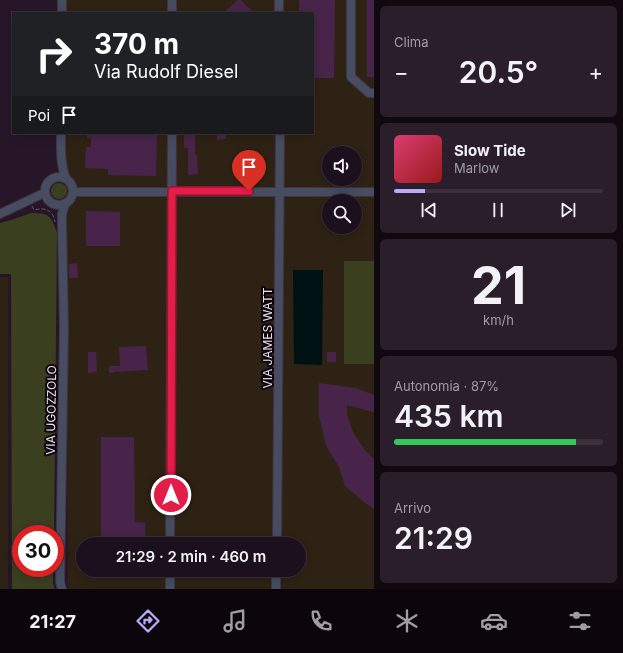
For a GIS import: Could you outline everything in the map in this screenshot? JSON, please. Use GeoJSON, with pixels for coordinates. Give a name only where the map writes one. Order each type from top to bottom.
{"type":"FeatureCollection","features":[{"type":"Feature","properties":{"kind":"street"},"geometry":{"type":"LineString","coordinates":[[62,0],[62,12]]}},
{"type":"Feature","properties":{"kind":"street"},"geometry":{"type":"LineString","coordinates":[[172,0],[172,12]]}},
{"type":"Feature","properties":{"kind":"street"},"geometry":{"type":"LineString","coordinates":[[279,0],[279,12]]}},
{"type":"Feature","properties":{"kind":"street"},"geometry":{"type":"LineString","coordinates":[[351,0],[351,77],[369,94],[374,94]]}},
{"type":"Feature","properties":{"kind":"street"},"geometry":{"type":"LineString","coordinates":[[61,134],[63,172],[72,184],[73,192],[71,199],[66,204],[56,205],[51,204],[48,201],[44,192],[46,184],[57,170],[61,156]]}},
{"type":"Feature","properties":{"kind":"street"},"geometry":{"type":"LineString","coordinates":[[170,537],[172,134]]}},
{"type":"Feature","properties":{"kind":"street","name":"VIA JAMES WATT"},"geometry":{"type":"LineString","coordinates":[[277,537],[280,134]]}},
{"type":"Feature","properties":{"kind":"street"},"geometry":{"type":"LineString","coordinates":[[52,178],[66,178]]}},
{"type":"Feature","properties":{"kind":"street"},"geometry":{"type":"LineString","coordinates":[[0,214],[44,192]]}},
{"type":"Feature","properties":{"kind":"street"},"geometry":{"type":"LineString","coordinates":[[73,192],[374,192]]}},
{"type":"Feature","properties":{"kind":"street","name":"VIA UGOZZOLO"},"geometry":{"type":"LineString","coordinates":[[51,204],[56,212],[62,232]]}},
{"type":"Feature","properties":{"kind":"street","name":"VIA UGOZZOLO"},"geometry":{"type":"LineString","coordinates":[[62,589],[60,582],[64,335],[62,214],[66,204]]}},
{"type":"Feature","properties":{"kind":"street"},"geometry":{"type":"LineString","coordinates":[[170,577],[170,589]]}},
{"type":"Feature","properties":{"kind":"street"},"geometry":{"type":"LineString","coordinates":[[276,577],[276,589]]}},
{"type":"Feature","properties":{"kind":"path"},"geometry":{"type":"LineString","coordinates":[[29,200],[34,210],[41,208],[47,209],[55,223],[60,223]]}},
{"type":"Feature","properties":{"kind":"shaded area"},"geometry":{"type":"Polygon","coordinates":[[[64,0],[374,0],[374,589],[68,589],[65,134],[314,134],[314,12],[64,12],[64,0]]]}},
{"type":"Feature","properties":{"kind":"shaded area"},"geometry":{"type":"Polygon","coordinates":[[[293,270],[323,270],[322,365],[294,364],[293,270]]]}},
{"type":"Feature","properties":{"kind":"shaded area"},"geometry":{"type":"Polygon","coordinates":[[[0,277],[8,277],[8,589],[0,589],[0,277]]]}},
{"type":"Feature","properties":{"kind":"green space"},"geometry":{"type":"Polygon","coordinates":[[[59,183],[66,188],[67,191],[62,198],[59,199],[52,194],[51,191],[56,184],[59,183]]]}},
{"type":"Feature","properties":{"kind":"green space"},"geometry":{"type":"Polygon","coordinates":[[[31,213],[46,215],[51,219],[57,233],[54,525],[12,525],[12,577],[53,577],[55,589],[12,589],[11,274],[0,274],[0,223],[31,213]]]}},
{"type":"Feature","properties":{"kind":"green space"},"geometry":{"type":"Polygon","coordinates":[[[344,261],[374,261],[374,364],[344,364],[344,261]]]}},
{"type":"Feature","properties":{"kind":"building"},"geometry":{"type":"Polygon","coordinates":[[[238,0],[241,0],[253,12],[224,12],[238,0]]]}},
{"type":"Feature","properties":{"kind":"building"},"geometry":{"type":"Polygon","coordinates":[[[299,0],[335,0],[334,78],[314,78],[314,12],[299,12],[299,0]]]}},
{"type":"Feature","properties":{"kind":"building"},"geometry":{"type":"Polygon","coordinates":[[[367,0],[374,0],[374,77],[367,77],[367,0]]]}},
{"type":"Feature","properties":{"kind":"building"},"geometry":{"type":"Polygon","coordinates":[[[87,134],[157,134],[156,176],[108,175],[108,169],[85,168],[86,147],[91,147],[91,138],[87,138],[87,134]]]}},
{"type":"Feature","properties":{"kind":"building"},"geometry":{"type":"Polygon","coordinates":[[[184,134],[195,134],[195,155],[197,155],[198,174],[188,175],[188,148],[184,148],[184,134]]]}},
{"type":"Feature","properties":{"kind":"building"},"geometry":{"type":"Polygon","coordinates":[[[217,134],[226,134],[226,139],[217,140],[217,134]]]}},
{"type":"Feature","properties":{"kind":"building"},"geometry":{"type":"Polygon","coordinates":[[[86,211],[120,212],[120,246],[86,246],[86,211]]]}},
{"type":"Feature","properties":{"kind":"building"},"geometry":{"type":"Polygon","coordinates":[[[77,263],[78,278],[69,278],[69,264],[77,263]]]}},
{"type":"Feature","properties":{"kind":"building"},"geometry":{"type":"Polygon","coordinates":[[[146,346],[148,370],[109,373],[109,366],[120,366],[119,347],[146,346]]]}},
{"type":"Feature","properties":{"kind":"building"},"geometry":{"type":"Polygon","coordinates":[[[88,352],[96,352],[97,372],[88,373],[88,352]]]}},
{"type":"Feature","properties":{"kind":"building"},"geometry":{"type":"Polygon","coordinates":[[[327,352],[336,352],[336,362],[327,362],[327,352]]]}},
{"type":"Feature","properties":{"kind":"building"},"geometry":{"type":"Polygon","coordinates":[[[319,383],[356,388],[374,395],[374,413],[347,405],[347,415],[353,432],[365,450],[374,459],[374,509],[345,486],[339,467],[326,446],[319,416],[319,383]]]}},
{"type":"Feature","properties":{"kind":"building"},"geometry":{"type":"Polygon","coordinates":[[[101,437],[134,437],[135,522],[145,523],[145,537],[101,537],[101,437]]]}},
{"type":"Feature","properties":{"kind":"route"},"geometry":{"type":"LineString","coordinates":[[171,495],[172,191],[249,191]]}}]}
